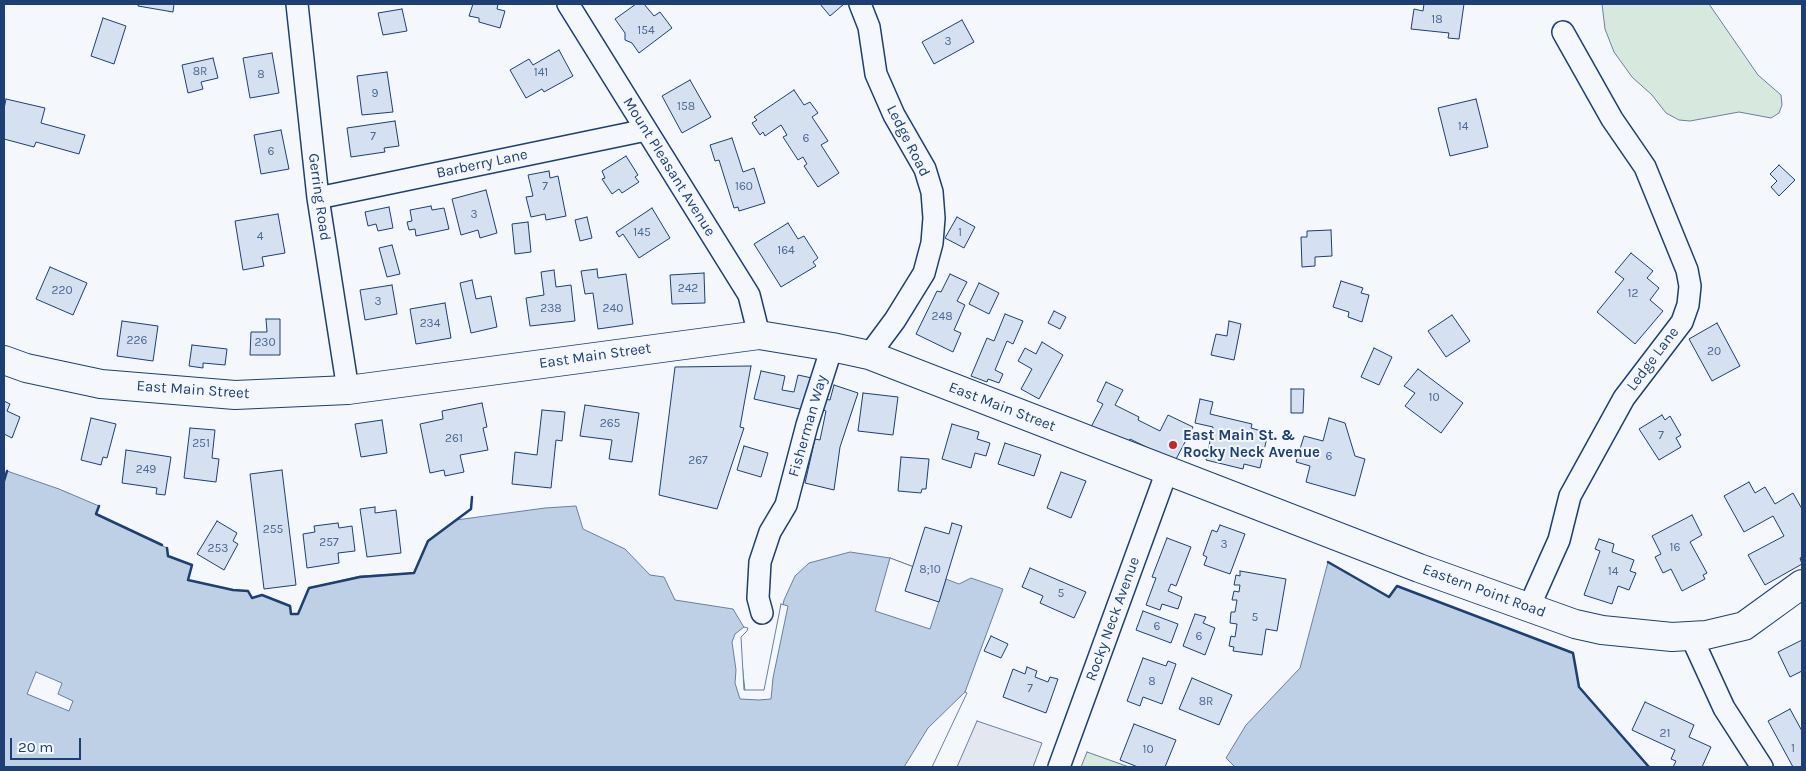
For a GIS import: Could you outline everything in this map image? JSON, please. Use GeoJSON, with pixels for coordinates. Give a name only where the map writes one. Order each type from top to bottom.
{"type":"FeatureCollection","features":[{"type":"Feature","properties":{"kind":"main road","name":"East Main Street"},"geometry":{"type":"LineString","coordinates":[[4,360],[26,368],[101,384],[235,395],[348,390],[759,335],[869,355],[1167,471]]}},
{"type":"Feature","properties":{"kind":"main road","name":"Eastern Point Road"},"geometry":{"type":"LineString","coordinates":[[1167,471],[1419,568],[1575,624],[1602,630],[1672,637],[1706,635],[1744,626],[1802,584]]}},
{"type":"Feature","properties":{"kind":"street","name":"Gerring Road"},"geometry":{"type":"LineString","coordinates":[[297,4],[318,198],[348,390]]}},
{"type":"Feature","properties":{"kind":"street","name":"Mount Pleasant Avenue"},"geometry":{"type":"LineString","coordinates":[[568,4],[749,295],[759,335]]}},
{"type":"Feature","properties":{"kind":"street","name":"Ledge Road"},"geometry":{"type":"LineString","coordinates":[[860,4],[869,27],[876,74],[894,115],[925,169],[932,192],[934,218],[932,243],[924,273],[895,320],[869,355]]}},
{"type":"Feature","properties":{"kind":"street","name":"Ledge Lane"},"geometry":{"type":"LineString","coordinates":[[1528,607],[1559,540],[1570,496],[1624,398],[1682,322],[1688,305],[1690,286],[1687,270],[1645,167],[1612,119],[1562,32]]}},
{"type":"Feature","properties":{"kind":"street","name":"Barberry Lane"},"geometry":{"type":"LineString","coordinates":[[318,198],[646,130]]}},
{"type":"Feature","properties":{"kind":"street","name":"Fisherman Way"},"geometry":{"type":"LineString","coordinates":[[762,613],[758,598],[760,562],[770,532],[786,506],[807,425],[832,347]]}},
{"type":"Feature","properties":{"kind":"street","name":"Rocky Neck Avenue"},"geometry":{"type":"LineString","coordinates":[[1059,767],[1167,471]]}},
{"type":"Feature","properties":{"kind":"street"},"geometry":{"type":"LineString","coordinates":[[1691,636],[1724,708],[1762,767]]}},
{"type":"Feature","properties":{"kind":"shaded area"},"geometry":{"type":"Polygon","coordinates":[[[1602,4],[1709,4],[1758,75],[1781,95],[1782,105],[1779,113],[1771,118],[1739,112],[1690,121],[1679,120],[1666,113],[1652,95],[1632,77],[1614,52],[1605,29],[1602,4]]]}},
{"type":"Feature","properties":{"kind":"shaded area"},"geometry":{"type":"Polygon","coordinates":[[[977,721],[1042,743],[1033,767],[957,767],[977,721]]]}},
{"type":"Feature","properties":{"kind":"shaded area"},"geometry":{"type":"Polygon","coordinates":[[[1087,752],[1129,767],[1081,767],[1087,752]]]}},
{"type":"Feature","properties":{"kind":"water"},"geometry":{"type":"Polygon","coordinates":[[[7,471],[59,489],[99,506],[96,514],[167,548],[168,556],[192,565],[188,580],[233,590],[248,591],[252,598],[262,595],[290,606],[291,614],[298,614],[309,588],[360,576],[414,573],[428,541],[456,520],[545,508],[576,506],[583,529],[625,549],[650,575],[664,577],[675,600],[733,609],[745,629],[739,636],[745,691],[766,692],[784,600],[795,576],[809,563],[850,552],[890,558],[959,584],[971,578],[1003,589],[965,692],[929,767],[4,767],[4,481],[7,471]]]}},
{"type":"Feature","properties":{"kind":"water"},"geometry":{"type":"Polygon","coordinates":[[[1328,562],[1389,597],[1397,586],[1573,653],[1579,687],[1648,767],[1235,767],[1226,758],[1246,725],[1300,668],[1328,562]]]}},
{"type":"Feature","properties":{"kind":"pier"},"geometry":{"type":"Polygon","coordinates":[[[890,558],[946,579],[930,629],[875,611],[890,558]]]}},
{"type":"Feature","properties":{"kind":"pier"},"geometry":{"type":"Polygon","coordinates":[[[781,604],[788,606],[773,678],[771,699],[740,699],[735,683],[736,670],[732,642],[735,634],[744,627],[748,628],[741,637],[744,690],[764,690],[781,604]]]}},
{"type":"Feature","properties":{"kind":"pier"},"geometry":{"type":"Polygon","coordinates":[[[36,672],[62,683],[58,694],[73,701],[69,711],[27,694],[36,672]]]}},
{"type":"Feature","properties":{"kind":"pier"},"geometry":{"type":"Polygon","coordinates":[[[965,692],[967,693],[932,767],[904,767],[928,728],[965,692]]]}},
{"type":"Feature","properties":{"kind":"building"},"geometry":{"type":"Polygon","coordinates":[[[138,4],[174,4],[173,12],[138,6],[138,4]]]}},
{"type":"Feature","properties":{"kind":"building"},"geometry":{"type":"Polygon","coordinates":[[[473,4],[498,4],[497,9],[505,11],[500,28],[479,22],[479,18],[469,16],[473,4]]]}},
{"type":"Feature","properties":{"kind":"building"},"geometry":{"type":"Polygon","coordinates":[[[636,4],[644,4],[654,16],[660,12],[672,28],[639,53],[632,43],[625,40],[625,33],[615,19],[636,4]]]}},
{"type":"Feature","properties":{"kind":"building"},"geometry":{"type":"Polygon","coordinates":[[[820,4],[844,4],[830,16],[820,4]]]}},
{"type":"Feature","properties":{"kind":"building"},"geometry":{"type":"Polygon","coordinates":[[[1424,4],[1464,4],[1459,39],[1448,38],[1449,33],[1411,29],[1414,9],[1423,11],[1424,4]]]}},
{"type":"Feature","properties":{"kind":"building"},"geometry":{"type":"Polygon","coordinates":[[[402,9],[407,31],[383,35],[378,13],[402,9]]]}},
{"type":"Feature","properties":{"kind":"building"},"geometry":{"type":"Polygon","coordinates":[[[103,18],[126,26],[114,64],[91,56],[103,18]]]}},
{"type":"Feature","properties":{"kind":"building"},"geometry":{"type":"Polygon","coordinates":[[[962,20],[974,42],[934,64],[922,42],[962,20]]]}},
{"type":"Feature","properties":{"kind":"building"},"geometry":{"type":"Polygon","coordinates":[[[559,50],[573,76],[544,92],[542,89],[526,98],[510,70],[529,59],[533,65],[559,50]]]}},
{"type":"Feature","properties":{"kind":"building"},"geometry":{"type":"Polygon","coordinates":[[[272,53],[279,93],[250,98],[243,58],[272,53]]]}},
{"type":"Feature","properties":{"kind":"building"},"geometry":{"type":"Polygon","coordinates":[[[213,58],[218,78],[201,82],[203,89],[188,93],[182,65],[213,58]]]}},
{"type":"Feature","properties":{"kind":"building"},"geometry":{"type":"Polygon","coordinates":[[[387,72],[393,112],[362,115],[357,76],[387,72]]]}},
{"type":"Feature","properties":{"kind":"building"},"geometry":{"type":"Polygon","coordinates":[[[690,80],[711,117],[682,133],[662,96],[690,80]]]}},
{"type":"Feature","properties":{"kind":"building"},"geometry":{"type":"Polygon","coordinates":[[[794,90],[804,105],[810,102],[818,113],[812,117],[828,141],[821,145],[839,173],[818,187],[804,166],[807,164],[803,157],[798,160],[783,137],[787,135],[781,125],[765,136],[763,132],[760,135],[752,123],[757,120],[754,117],[794,90]]]}},
{"type":"Feature","properties":{"kind":"building"},"geometry":{"type":"Polygon","coordinates":[[[6,99],[45,108],[41,123],[85,135],[79,154],[36,142],[34,147],[4,139],[6,99]]]}},
{"type":"Feature","properties":{"kind":"building"},"geometry":{"type":"Polygon","coordinates":[[[1476,99],[1488,147],[1450,156],[1438,108],[1476,99]]]}},
{"type":"Feature","properties":{"kind":"building"},"geometry":{"type":"Polygon","coordinates":[[[395,121],[399,146],[384,148],[385,152],[351,157],[347,128],[395,121]]]}},
{"type":"Feature","properties":{"kind":"building"},"geometry":{"type":"Polygon","coordinates":[[[281,130],[289,169],[261,174],[254,135],[281,130]]]}},
{"type":"Feature","properties":{"kind":"building"},"geometry":{"type":"Polygon","coordinates":[[[732,138],[743,172],[754,168],[765,203],[739,211],[738,207],[734,208],[719,160],[715,161],[710,145],[732,138]]]}},
{"type":"Feature","properties":{"kind":"building"},"geometry":{"type":"Polygon","coordinates":[[[626,156],[638,175],[635,177],[639,182],[622,193],[619,189],[612,194],[602,179],[605,178],[602,171],[626,156]]]}},
{"type":"Feature","properties":{"kind":"building"},"geometry":{"type":"Polygon","coordinates":[[[1779,165],[1795,180],[1779,196],[1771,187],[1777,181],[1770,174],[1779,165]]]}},
{"type":"Feature","properties":{"kind":"building"},"geometry":{"type":"Polygon","coordinates":[[[549,171],[550,178],[558,176],[566,216],[546,220],[545,214],[531,217],[526,197],[533,196],[528,175],[549,171]]]}},
{"type":"Feature","properties":{"kind":"building"},"geometry":{"type":"Polygon","coordinates":[[[486,190],[497,233],[480,238],[478,230],[461,235],[452,199],[486,190]]]}},
{"type":"Feature","properties":{"kind":"building"},"geometry":{"type":"Polygon","coordinates":[[[431,206],[432,210],[444,208],[449,229],[416,236],[415,229],[409,230],[407,222],[412,221],[410,210],[431,206]]]}},
{"type":"Feature","properties":{"kind":"building"},"geometry":{"type":"Polygon","coordinates":[[[389,207],[393,228],[378,231],[376,224],[368,226],[365,212],[389,207]]]}},
{"type":"Feature","properties":{"kind":"building"},"geometry":{"type":"Polygon","coordinates":[[[652,208],[670,238],[639,258],[623,234],[619,237],[616,232],[652,208]]]}},
{"type":"Feature","properties":{"kind":"building"},"geometry":{"type":"Polygon","coordinates":[[[278,214],[285,253],[262,257],[264,266],[243,270],[235,221],[278,214]]]}},
{"type":"Feature","properties":{"kind":"building"},"geometry":{"type":"Polygon","coordinates":[[[587,217],[592,238],[580,241],[575,220],[587,217]]]}},
{"type":"Feature","properties":{"kind":"building"},"geometry":{"type":"Polygon","coordinates":[[[957,217],[975,227],[964,248],[945,238],[957,217]]]}},
{"type":"Feature","properties":{"kind":"building"},"geometry":{"type":"Polygon","coordinates":[[[528,222],[531,252],[515,254],[512,224],[528,222]]]}},
{"type":"Feature","properties":{"kind":"building"},"geometry":{"type":"Polygon","coordinates":[[[788,223],[798,239],[804,236],[818,258],[813,262],[816,266],[781,287],[754,244],[788,223]]]}},
{"type":"Feature","properties":{"kind":"building"},"geometry":{"type":"Polygon","coordinates":[[[1331,230],[1332,256],[1315,257],[1315,266],[1302,267],[1301,237],[1307,237],[1307,231],[1331,230]]]}},
{"type":"Feature","properties":{"kind":"building"},"geometry":{"type":"Polygon","coordinates":[[[392,245],[400,274],[387,277],[379,248],[392,245]]]}},
{"type":"Feature","properties":{"kind":"building"},"geometry":{"type":"Polygon","coordinates":[[[1631,253],[1653,271],[1647,278],[1659,288],[1650,300],[1663,311],[1635,344],[1597,312],[1624,279],[1615,272],[1631,253]]]}},
{"type":"Feature","properties":{"kind":"building"},"geometry":{"type":"Polygon","coordinates":[[[50,267],[87,283],[73,315],[36,299],[50,267]]]}},
{"type":"Feature","properties":{"kind":"building"},"geometry":{"type":"Polygon","coordinates":[[[597,269],[598,278],[626,274],[633,324],[598,329],[593,293],[585,294],[581,271],[597,269]]]}},
{"type":"Feature","properties":{"kind":"building"},"geometry":{"type":"Polygon","coordinates":[[[554,270],[556,287],[571,285],[575,321],[530,326],[526,298],[544,295],[541,272],[554,270]]]}},
{"type":"Feature","properties":{"kind":"building"},"geometry":{"type":"Polygon","coordinates":[[[704,273],[705,303],[672,304],[670,275],[704,273]]]}},
{"type":"Feature","properties":{"kind":"building"},"geometry":{"type":"Polygon","coordinates":[[[950,274],[967,282],[957,301],[965,305],[954,330],[961,333],[953,352],[916,334],[937,291],[941,292],[950,274]]]}},
{"type":"Feature","properties":{"kind":"building"},"geometry":{"type":"Polygon","coordinates":[[[472,280],[476,299],[491,296],[497,327],[471,333],[460,283],[472,280]]]}},
{"type":"Feature","properties":{"kind":"building"},"geometry":{"type":"Polygon","coordinates":[[[1341,281],[1363,288],[1361,293],[1369,295],[1362,322],[1348,317],[1349,312],[1333,307],[1341,281]]]}},
{"type":"Feature","properties":{"kind":"building"},"geometry":{"type":"Polygon","coordinates":[[[979,283],[999,293],[989,314],[969,304],[979,283]]]}},
{"type":"Feature","properties":{"kind":"building"},"geometry":{"type":"Polygon","coordinates":[[[392,285],[397,314],[365,320],[360,290],[392,285]]]}},
{"type":"Feature","properties":{"kind":"building"},"geometry":{"type":"Polygon","coordinates":[[[445,303],[451,338],[416,344],[410,309],[445,303]]]}},
{"type":"Feature","properties":{"kind":"building"},"geometry":{"type":"Polygon","coordinates":[[[1054,311],[1066,317],[1060,329],[1048,323],[1054,311]]]}},
{"type":"Feature","properties":{"kind":"building"},"geometry":{"type":"Polygon","coordinates":[[[1005,314],[1023,321],[1013,344],[1007,341],[995,370],[1003,374],[999,383],[988,379],[987,382],[971,376],[987,338],[994,341],[1005,314]]]}},
{"type":"Feature","properties":{"kind":"building"},"geometry":{"type":"Polygon","coordinates":[[[1452,315],[1470,341],[1446,357],[1428,331],[1452,315]]]}},
{"type":"Feature","properties":{"kind":"building"},"geometry":{"type":"Polygon","coordinates":[[[266,319],[280,319],[280,355],[250,355],[251,332],[267,332],[266,319]]]}},
{"type":"Feature","properties":{"kind":"building"},"geometry":{"type":"Polygon","coordinates":[[[122,321],[158,326],[153,361],[117,356],[122,321]]]}},
{"type":"Feature","properties":{"kind":"building"},"geometry":{"type":"Polygon","coordinates":[[[1229,321],[1241,324],[1234,360],[1211,355],[1216,334],[1227,336],[1229,321]]]}},
{"type":"Feature","properties":{"kind":"building"},"geometry":{"type":"Polygon","coordinates":[[[1717,323],[1740,366],[1712,381],[1689,339],[1717,323]]]}},
{"type":"Feature","properties":{"kind":"building"},"geometry":{"type":"Polygon","coordinates":[[[1042,342],[1063,355],[1039,399],[1021,389],[1032,369],[1018,361],[1025,348],[1036,354],[1042,342]]]}},
{"type":"Feature","properties":{"kind":"building"},"geometry":{"type":"Polygon","coordinates":[[[192,345],[227,349],[225,365],[203,363],[203,368],[189,366],[192,345]]]}},
{"type":"Feature","properties":{"kind":"building"},"geometry":{"type":"Polygon","coordinates":[[[1374,348],[1392,357],[1379,385],[1361,377],[1374,348]]]}},
{"type":"Feature","properties":{"kind":"building"},"geometry":{"type":"Polygon","coordinates":[[[751,366],[740,427],[744,428],[717,509],[659,495],[675,367],[751,366]]]}},
{"type":"Feature","properties":{"kind":"building"},"geometry":{"type":"Polygon","coordinates":[[[1418,369],[1463,403],[1441,433],[1405,406],[1415,393],[1404,386],[1418,369]]]}},
{"type":"Feature","properties":{"kind":"building"},"geometry":{"type":"Polygon","coordinates":[[[761,371],[785,376],[782,390],[794,392],[798,375],[812,378],[804,410],[754,399],[761,371]]]}},
{"type":"Feature","properties":{"kind":"building"},"geometry":{"type":"Polygon","coordinates":[[[1106,382],[1123,390],[1115,405],[1139,417],[1138,420],[1160,431],[1168,415],[1193,427],[1175,461],[1130,439],[1127,445],[1091,427],[1103,404],[1097,401],[1106,382]]]}},
{"type":"Feature","properties":{"kind":"building"},"geometry":{"type":"Polygon","coordinates":[[[834,385],[858,393],[840,447],[834,490],[805,483],[815,439],[820,440],[826,411],[823,410],[825,399],[830,400],[834,385]]]}},
{"type":"Feature","properties":{"kind":"building"},"geometry":{"type":"Polygon","coordinates":[[[1291,389],[1304,389],[1303,413],[1291,413],[1291,389]]]}},
{"type":"Feature","properties":{"kind":"building"},"geometry":{"type":"Polygon","coordinates":[[[863,393],[898,397],[893,435],[858,431],[863,393]]]}},
{"type":"Feature","properties":{"kind":"building"},"geometry":{"type":"Polygon","coordinates":[[[1200,399],[1213,402],[1210,414],[1252,424],[1251,428],[1268,433],[1260,468],[1244,464],[1243,469],[1206,460],[1213,427],[1195,423],[1200,399]]]}},
{"type":"Feature","properties":{"kind":"building"},"geometry":{"type":"Polygon","coordinates":[[[4,401],[10,404],[7,411],[20,417],[12,438],[4,434],[4,401]]]}},
{"type":"Feature","properties":{"kind":"building"},"geometry":{"type":"Polygon","coordinates":[[[482,403],[487,427],[483,428],[488,450],[460,455],[464,472],[445,476],[444,470],[430,473],[420,424],[443,419],[442,411],[482,403]]]}},
{"type":"Feature","properties":{"kind":"building"},"geometry":{"type":"Polygon","coordinates":[[[585,405],[639,413],[632,462],[609,459],[612,440],[580,436],[585,405]]]}},
{"type":"Feature","properties":{"kind":"building"},"geometry":{"type":"Polygon","coordinates":[[[542,410],[565,412],[562,441],[556,440],[551,488],[512,484],[515,452],[537,455],[542,410]]]}},
{"type":"Feature","properties":{"kind":"building"},"geometry":{"type":"Polygon","coordinates":[[[1662,415],[1665,420],[1670,416],[1681,435],[1676,438],[1681,447],[1659,460],[1639,429],[1662,415]]]}},
{"type":"Feature","properties":{"kind":"building"},"geometry":{"type":"Polygon","coordinates":[[[91,418],[116,424],[107,458],[103,457],[101,465],[81,460],[91,418]]]}},
{"type":"Feature","properties":{"kind":"building"},"geometry":{"type":"Polygon","coordinates":[[[1329,418],[1345,423],[1355,456],[1365,459],[1355,496],[1306,482],[1310,466],[1296,462],[1304,436],[1323,441],[1329,418]]]}},
{"type":"Feature","properties":{"kind":"building"},"geometry":{"type":"Polygon","coordinates":[[[382,420],[387,453],[361,457],[355,424],[382,420]]]}},
{"type":"Feature","properties":{"kind":"building"},"geometry":{"type":"Polygon","coordinates":[[[952,424],[979,432],[977,439],[990,443],[986,456],[975,453],[971,468],[942,459],[952,424]]]}},
{"type":"Feature","properties":{"kind":"building"},"geometry":{"type":"Polygon","coordinates":[[[190,428],[215,430],[212,458],[219,459],[216,482],[184,478],[190,428]]]}},
{"type":"Feature","properties":{"kind":"building"},"geometry":{"type":"Polygon","coordinates":[[[1005,443],[1041,455],[1034,476],[998,464],[1005,443]]]}},
{"type":"Feature","properties":{"kind":"building"},"geometry":{"type":"Polygon","coordinates":[[[744,446],[768,453],[761,477],[737,470],[744,446]]]}},
{"type":"Feature","properties":{"kind":"building"},"geometry":{"type":"Polygon","coordinates":[[[126,450],[171,457],[165,495],[156,494],[157,488],[122,483],[126,450]]]}},
{"type":"Feature","properties":{"kind":"building"},"geometry":{"type":"Polygon","coordinates":[[[901,457],[929,459],[926,489],[922,489],[921,493],[898,491],[901,457]]]}},
{"type":"Feature","properties":{"kind":"building"},"geometry":{"type":"Polygon","coordinates":[[[282,470],[296,585],[264,589],[250,474],[282,470]]]}},
{"type":"Feature","properties":{"kind":"building"},"geometry":{"type":"Polygon","coordinates":[[[1061,472],[1086,481],[1071,518],[1047,508],[1061,472]]]}},
{"type":"Feature","properties":{"kind":"building"},"geometry":{"type":"Polygon","coordinates":[[[1749,482],[1755,493],[1765,487],[1775,504],[1793,493],[1802,509],[1802,557],[1800,558],[1802,564],[1765,585],[1748,555],[1784,536],[1773,516],[1744,532],[1724,496],[1749,482]]]}},
{"type":"Feature","properties":{"kind":"building"},"geometry":{"type":"Polygon","coordinates":[[[375,507],[375,513],[396,510],[401,553],[367,557],[360,509],[375,507]]]}},
{"type":"Feature","properties":{"kind":"building"},"geometry":{"type":"Polygon","coordinates":[[[1692,515],[1702,535],[1690,542],[1707,573],[1703,575],[1705,579],[1682,591],[1671,569],[1663,573],[1655,557],[1661,554],[1652,536],[1692,515]]]}},
{"type":"Feature","properties":{"kind":"building"},"geometry":{"type":"Polygon","coordinates":[[[217,521],[237,533],[233,541],[238,544],[224,570],[197,554],[217,521]]]}},
{"type":"Feature","properties":{"kind":"building"},"geometry":{"type":"Polygon","coordinates":[[[338,523],[339,528],[352,526],[355,551],[338,553],[339,563],[307,568],[303,534],[315,532],[314,526],[338,523]]]}},
{"type":"Feature","properties":{"kind":"building"},"geometry":{"type":"Polygon","coordinates":[[[952,523],[962,526],[939,602],[905,591],[925,527],[949,534],[952,523]]]}},
{"type":"Feature","properties":{"kind":"building"},"geometry":{"type":"Polygon","coordinates":[[[1220,525],[1245,534],[1230,574],[1204,565],[1207,557],[1203,555],[1212,530],[1217,532],[1220,525]]]}},
{"type":"Feature","properties":{"kind":"building"},"geometry":{"type":"Polygon","coordinates":[[[1167,538],[1191,547],[1176,586],[1171,584],[1168,591],[1182,597],[1178,609],[1162,604],[1160,610],[1146,605],[1156,578],[1152,577],[1167,538]]]}},
{"type":"Feature","properties":{"kind":"building"},"geometry":{"type":"Polygon","coordinates":[[[1599,539],[1614,544],[1612,552],[1634,560],[1630,571],[1636,573],[1629,590],[1618,586],[1612,604],[1584,595],[1600,551],[1595,549],[1599,539]]]}},
{"type":"Feature","properties":{"kind":"building"},"geometry":{"type":"Polygon","coordinates":[[[1030,568],[1086,592],[1074,618],[1040,603],[1043,596],[1022,587],[1030,568]]]}},
{"type":"Feature","properties":{"kind":"building"},"geometry":{"type":"Polygon","coordinates":[[[1240,571],[1286,579],[1277,631],[1266,629],[1262,655],[1233,651],[1234,647],[1229,646],[1231,636],[1235,637],[1237,624],[1230,623],[1231,612],[1235,612],[1237,600],[1232,600],[1234,591],[1239,592],[1240,585],[1234,585],[1236,575],[1240,576],[1240,571]]]}},
{"type":"Feature","properties":{"kind":"building"},"geometry":{"type":"Polygon","coordinates":[[[1143,611],[1178,624],[1171,643],[1136,630],[1143,611]]]}},
{"type":"Feature","properties":{"kind":"building"},"geometry":{"type":"Polygon","coordinates":[[[1195,614],[1206,617],[1203,623],[1215,628],[1205,655],[1183,646],[1195,614]]]}},
{"type":"Feature","properties":{"kind":"building"},"geometry":{"type":"Polygon","coordinates":[[[991,636],[1008,644],[1001,658],[984,651],[991,636]]]}},
{"type":"Feature","properties":{"kind":"building"},"geometry":{"type":"Polygon","coordinates":[[[1802,640],[1802,671],[1790,677],[1778,652],[1802,640]]]}},
{"type":"Feature","properties":{"kind":"building"},"geometry":{"type":"Polygon","coordinates":[[[1143,658],[1166,666],[1168,661],[1176,664],[1162,704],[1143,697],[1140,706],[1127,701],[1143,658]]]}},
{"type":"Feature","properties":{"kind":"building"},"geometry":{"type":"Polygon","coordinates":[[[1027,667],[1037,671],[1035,677],[1048,682],[1050,677],[1058,679],[1046,713],[1003,697],[1013,669],[1025,674],[1027,667]]]}},
{"type":"Feature","properties":{"kind":"building"},"geometry":{"type":"Polygon","coordinates":[[[1192,678],[1232,695],[1219,725],[1179,709],[1192,678]]]}},
{"type":"Feature","properties":{"kind":"building"},"geometry":{"type":"Polygon","coordinates":[[[1645,702],[1694,725],[1689,737],[1711,747],[1702,767],[1673,767],[1676,761],[1671,759],[1675,750],[1632,730],[1645,702]]]}},
{"type":"Feature","properties":{"kind":"building"},"geometry":{"type":"Polygon","coordinates":[[[1790,709],[1802,731],[1802,767],[1793,767],[1768,721],[1790,709]]]}},
{"type":"Feature","properties":{"kind":"building"},"geometry":{"type":"Polygon","coordinates":[[[1134,724],[1176,740],[1165,767],[1138,767],[1120,760],[1134,724]]]}},
{"type":"Feature","properties":{"kind":"wall"},"geometry":{"type":"LineString","coordinates":[[4,481],[7,471]]}},
{"type":"Feature","properties":{"kind":"wall"},"geometry":{"type":"LineString","coordinates":[[167,548],[168,556],[192,565],[188,580],[233,590],[248,591],[252,598],[262,595],[290,606],[291,614],[298,614],[309,588],[360,577],[414,573],[428,541],[471,509],[472,497]]}},
{"type":"Feature","properties":{"kind":"wall"},"geometry":{"type":"LineString","coordinates":[[99,506],[96,514],[162,545]]}},
{"type":"Feature","properties":{"kind":"wall"},"geometry":{"type":"LineString","coordinates":[[1328,562],[1389,597],[1397,586],[1573,653],[1579,687],[1649,767]]}},
{"type":"Feature","properties":{"kind":"place","name":"East Main St. & Rocky Neck Avenue"},"geometry":{"type":"Point","coordinates":[1173,445]}}]}
